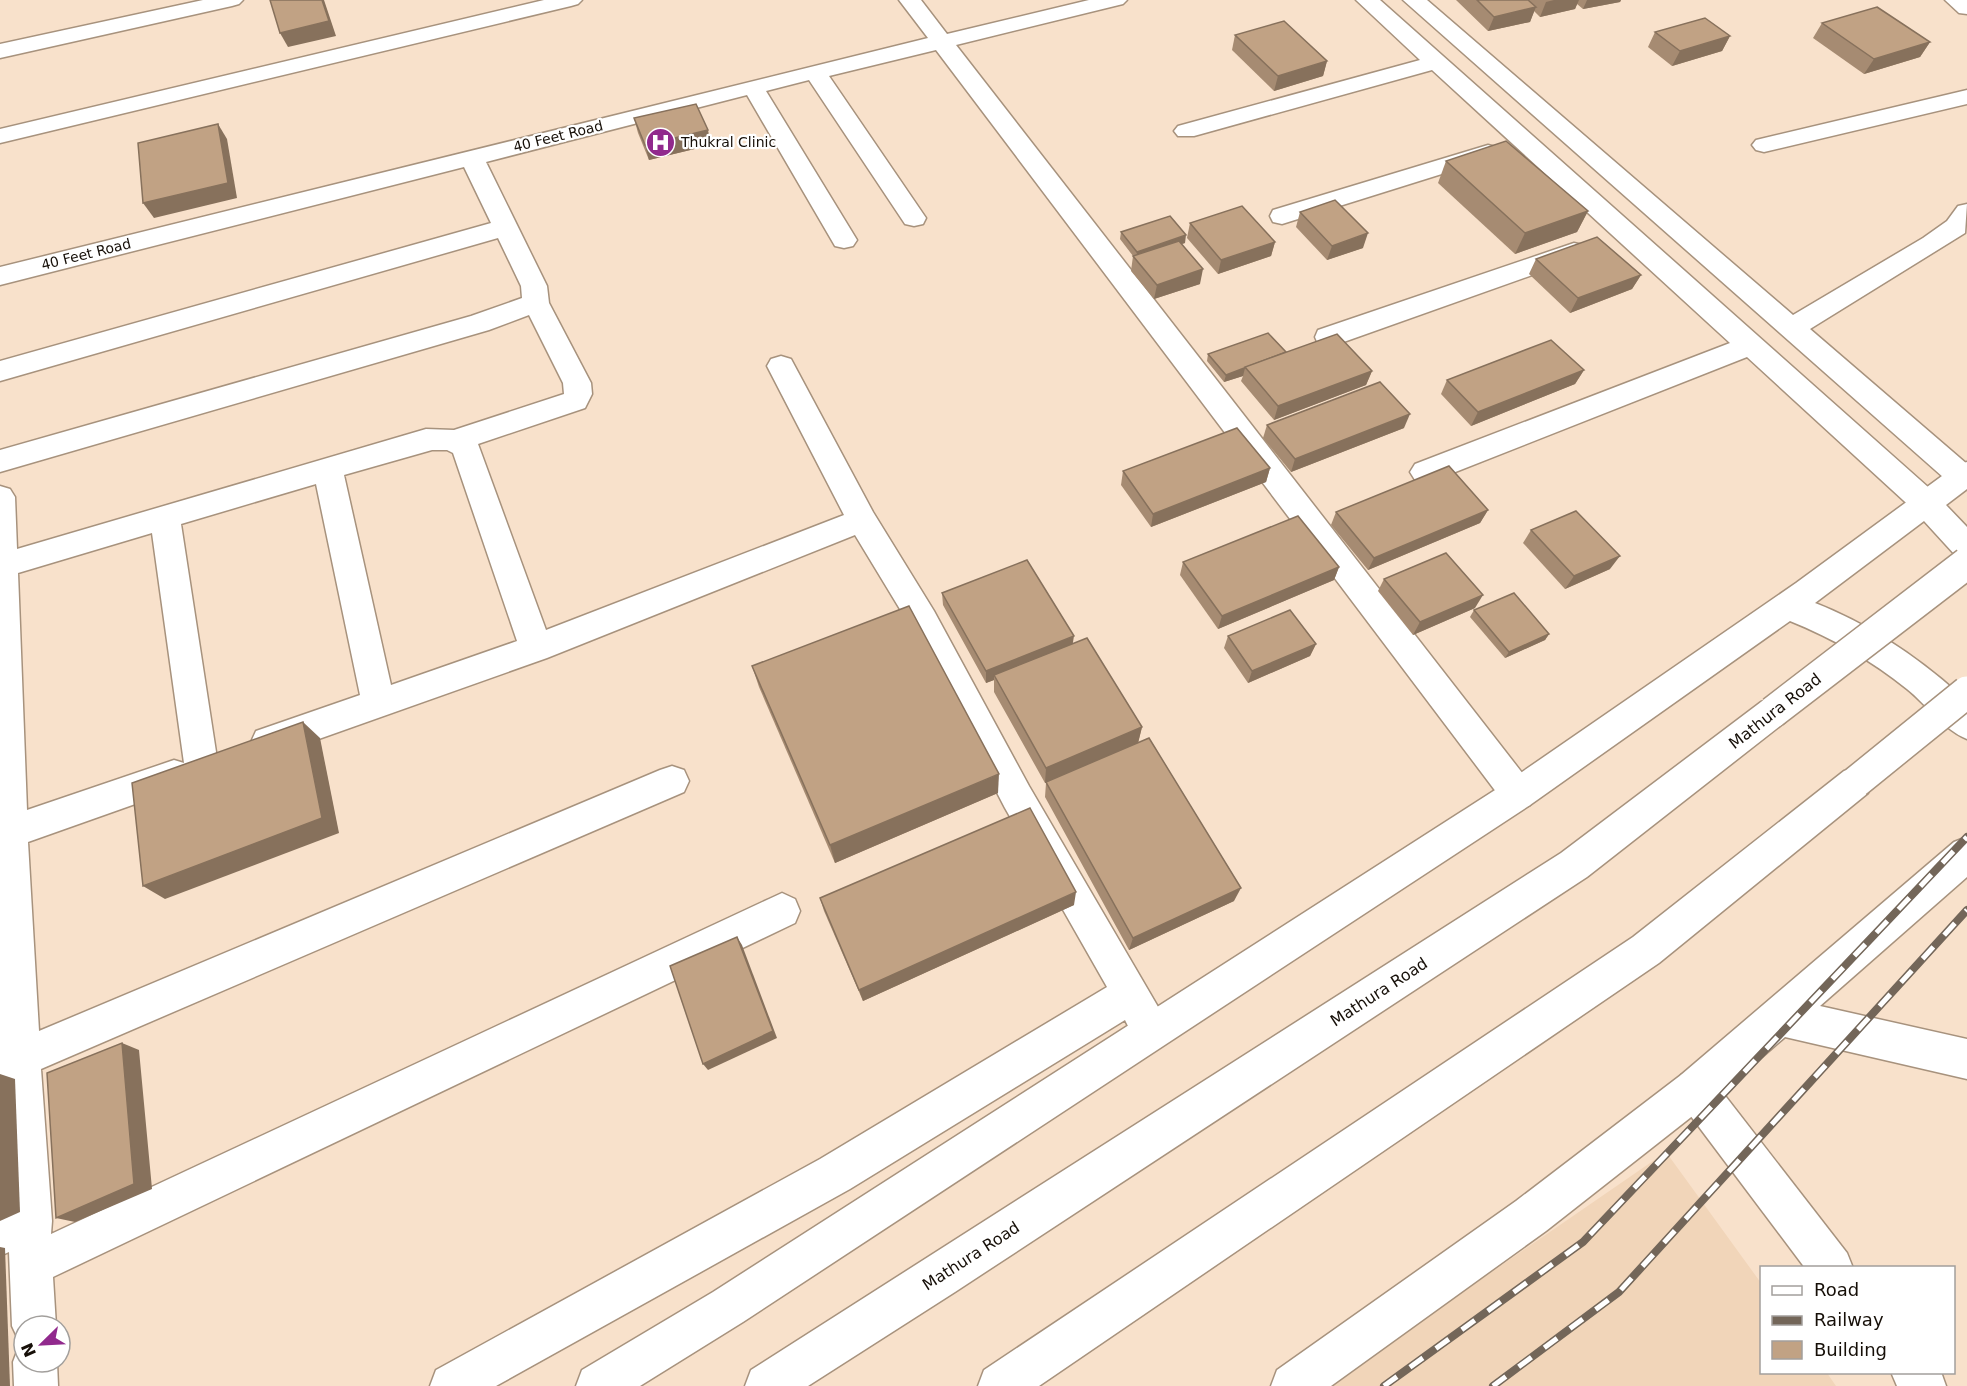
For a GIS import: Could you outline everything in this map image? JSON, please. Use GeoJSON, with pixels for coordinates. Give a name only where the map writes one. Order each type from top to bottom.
{"type":"FeatureCollection","features":[{"type":"Feature","properties":{"kind":"main road"},"geometry":{"type":"LineString","coordinates":[[119,0],[123,24]]}},
{"type":"Feature","properties":{"kind":"main road"},"geometry":{"type":"LineString","coordinates":[[0,136],[571,0]]}},
{"type":"Feature","properties":{"kind":"main road"},"geometry":{"type":"LineString","coordinates":[[910,0],[939,41],[1253,431],[1518,794]]}},
{"type":"Feature","properties":{"kind":"main road","name":"40 Feet Road"},"geometry":{"type":"LineString","coordinates":[[0,276],[939,41],[1116,0]]}},
{"type":"Feature","properties":{"kind":"main road"},"geometry":{"type":"LineString","coordinates":[[1367,0],[1524,141],[1608,240],[1751,345],[1926,503],[1967,547]]}},
{"type":"Feature","properties":{"kind":"main road"},"geometry":{"type":"LineString","coordinates":[[598,1386],[728,1307],[1518,794],[1787,606],[1926,503],[1965,478],[1414,0]]}},
{"type":"Feature","properties":{"kind":"main road"},"geometry":{"type":"LineString","coordinates":[[1956,0],[1967,8]]}},
{"type":"Feature","properties":{"kind":"main road"},"geometry":{"type":"LineString","coordinates":[[0,51],[221,1]]}},
{"type":"Feature","properties":{"kind":"main road"},"geometry":{"type":"LineString","coordinates":[[1186,131],[1436,62]]}},
{"type":"Feature","properties":{"kind":"main road"},"geometry":{"type":"LineString","coordinates":[[814,72],[914,218]]}},
{"type":"Feature","properties":{"kind":"main road"},"geometry":{"type":"LineString","coordinates":[[753,87],[844,240]]}},
{"type":"Feature","properties":{"kind":"main road"},"geometry":{"type":"LineString","coordinates":[[1764,145],[1967,97]]}},
{"type":"Feature","properties":{"kind":"main road"},"geometry":{"type":"LineString","coordinates":[[1282,216],[1524,141]]}},
{"type":"Feature","properties":{"kind":"main road"},"geometry":{"type":"LineString","coordinates":[[456,440],[575,401],[578,394],[577,383],[536,303],[534,286],[472,158]]}},
{"type":"Feature","properties":{"kind":"main road"},"geometry":{"type":"LineString","coordinates":[[1791,328],[1932,244],[1956,227],[1967,212]]}},
{"type":"Feature","properties":{"kind":"main road"},"geometry":{"type":"LineString","coordinates":[[0,371],[506,227]]}},
{"type":"Feature","properties":{"kind":"main road"},"geometry":{"type":"LineString","coordinates":[[1328,337],[1608,240]]}},
{"type":"Feature","properties":{"kind":"main road"},"geometry":{"type":"LineString","coordinates":[[0,461],[480,323],[536,303]]}},
{"type":"Feature","properties":{"kind":"main road"},"geometry":{"type":"LineString","coordinates":[[1425,472],[1751,345]]}},
{"type":"Feature","properties":{"kind":"main road"},"geometry":{"type":"LineString","coordinates":[[781,366],[862,520],[923,620],[1017,797],[1130,995],[1153,1029]]}},
{"type":"Feature","properties":{"kind":"main road"},"geometry":{"type":"LineString","coordinates":[[2,566],[426,440],[445,438],[456,440],[465,447],[536,648]]}},
{"type":"Feature","properties":{"kind":"main road"},"geometry":{"type":"LineString","coordinates":[[328,469],[378,703]]}},
{"type":"Feature","properties":{"kind":"main road"},"geometry":{"type":"LineString","coordinates":[[0,497],[10,1063],[16,1228],[33,1264],[34,1314]]}},
{"type":"Feature","properties":{"kind":"main road"},"geometry":{"type":"LineString","coordinates":[[165,517],[201,765]]}},
{"type":"Feature","properties":{"kind":"main road"},"geometry":{"type":"LineString","coordinates":[[5,834],[536,648],[862,520]]}},
{"type":"Feature","properties":{"kind":"main road","name":"Mathura Road"},"geometry":{"type":"LineString","coordinates":[[767,1386],[1574,865],[1967,563]]}},
{"type":"Feature","properties":{"kind":"main road"},"geometry":{"type":"LineString","coordinates":[[1787,606],[1852,633],[1894,660],[1925,684],[1967,724]]}},
{"type":"Feature","properties":{"kind":"main road"},"geometry":{"type":"LineString","coordinates":[[1000,1386],[1646,950],[1967,692]]}},
{"type":"Feature","properties":{"kind":"main road"},"geometry":{"type":"LineString","coordinates":[[10,1063],[672,781]]}},
{"type":"Feature","properties":{"kind":"main road"},"geometry":{"type":"LineString","coordinates":[[1293,1386],[1531,1216],[1695,1089],[1967,854]]}},
{"type":"Feature","properties":{"kind":"main road"},"geometry":{"type":"LineString","coordinates":[[33,1264],[782,911]]}},
{"type":"Feature","properties":{"kind":"main road"},"geometry":{"type":"LineString","coordinates":[[452,1386],[835,1174],[1130,995]]}},
{"type":"Feature","properties":{"kind":"main road"},"geometry":{"type":"LineString","coordinates":[[1778,1016],[1967,1059]]}},
{"type":"Feature","properties":{"kind":"main road"},"geometry":{"type":"LineString","coordinates":[[1695,1089],[1830,1266]]}},
{"type":"Feature","properties":{"kind":"shaded area"},"geometry":{"type":"Polygon","coordinates":[[[1666,1152],[1760,1282],[1760,1374],[1828,1374],[1836,1386],[1326,1386],[1666,1152]]]}},
{"type":"Feature","properties":{"kind":"building"},"geometry":{"type":"Polygon","coordinates":[[[270,0],[322,0],[329,21],[280,33],[270,0]]]}},
{"type":"Feature","properties":{"kind":"building"},"geometry":{"type":"Polygon","coordinates":[[[1477,0],[1528,0],[1536,7],[1494,17],[1477,0]]]}},
{"type":"Feature","properties":{"kind":"building"},"geometry":{"type":"Polygon","coordinates":[[[1877,7],[1930,42],[1874,59],[1822,23],[1877,7]]]}},
{"type":"Feature","properties":{"kind":"building"},"geometry":{"type":"Polygon","coordinates":[[[1705,18],[1730,36],[1680,51],[1655,32],[1705,18]]]}},
{"type":"Feature","properties":{"kind":"building"},"geometry":{"type":"Polygon","coordinates":[[[1284,21],[1327,61],[1278,76],[1235,35],[1284,21]]]}},
{"type":"Feature","properties":{"kind":"building"},"geometry":{"type":"Polygon","coordinates":[[[696,104],[708,130],[645,145],[634,118],[696,104]]]}},
{"type":"Feature","properties":{"kind":"building"},"geometry":{"type":"Polygon","coordinates":[[[218,124],[228,183],[143,203],[138,143],[218,124]]]}},
{"type":"Feature","properties":{"kind":"building"},"geometry":{"type":"Polygon","coordinates":[[[1506,141],[1588,211],[1525,233],[1446,161],[1506,141]]]}},
{"type":"Feature","properties":{"kind":"building"},"geometry":{"type":"Polygon","coordinates":[[[1335,200],[1368,233],[1332,246],[1300,212],[1335,200]]]}},
{"type":"Feature","properties":{"kind":"building"},"geometry":{"type":"Polygon","coordinates":[[[1242,206],[1275,242],[1221,260],[1190,223],[1242,206]]]}},
{"type":"Feature","properties":{"kind":"building"},"geometry":{"type":"Polygon","coordinates":[[[1170,216],[1186,235],[1137,252],[1121,232],[1170,216]]]}},
{"type":"Feature","properties":{"kind":"building"},"geometry":{"type":"Polygon","coordinates":[[[1597,237],[1641,275],[1578,298],[1536,259],[1597,237]]]}},
{"type":"Feature","properties":{"kind":"building"},"geometry":{"type":"Polygon","coordinates":[[[1179,241],[1203,269],[1157,285],[1133,256],[1179,241]]]}},
{"type":"Feature","properties":{"kind":"building"},"geometry":{"type":"Polygon","coordinates":[[[1268,333],[1286,352],[1226,375],[1208,354],[1268,333]]]}},
{"type":"Feature","properties":{"kind":"building"},"geometry":{"type":"Polygon","coordinates":[[[1337,334],[1372,371],[1278,406],[1245,367],[1337,334]]]}},
{"type":"Feature","properties":{"kind":"building"},"geometry":{"type":"Polygon","coordinates":[[[1551,340],[1584,370],[1478,412],[1447,380],[1551,340]]]}},
{"type":"Feature","properties":{"kind":"building"},"geometry":{"type":"Polygon","coordinates":[[[1380,382],[1410,414],[1295,459],[1267,425],[1380,382]]]}},
{"type":"Feature","properties":{"kind":"building"},"geometry":{"type":"Polygon","coordinates":[[[1237,428],[1270,468],[1153,514],[1123,471],[1237,428]]]}},
{"type":"Feature","properties":{"kind":"building"},"geometry":{"type":"Polygon","coordinates":[[[1449,466],[1488,510],[1374,558],[1336,512],[1449,466]]]}},
{"type":"Feature","properties":{"kind":"building"},"geometry":{"type":"Polygon","coordinates":[[[1576,511],[1620,556],[1574,576],[1531,530],[1576,511]]]}},
{"type":"Feature","properties":{"kind":"building"},"geometry":{"type":"Polygon","coordinates":[[[1298,516],[1339,567],[1222,616],[1183,562],[1298,516]]]}},
{"type":"Feature","properties":{"kind":"building"},"geometry":{"type":"Polygon","coordinates":[[[1446,553],[1483,595],[1420,622],[1384,579],[1446,553]]]}},
{"type":"Feature","properties":{"kind":"building"},"geometry":{"type":"Polygon","coordinates":[[[1027,560],[1074,636],[986,671],[942,593],[1027,560]]]}},
{"type":"Feature","properties":{"kind":"building"},"geometry":{"type":"Polygon","coordinates":[[[1514,593],[1549,634],[1509,652],[1474,610],[1514,593]]]}},
{"type":"Feature","properties":{"kind":"building"},"geometry":{"type":"Polygon","coordinates":[[[909,606],[999,774],[830,845],[752,666],[909,606]]]}},
{"type":"Feature","properties":{"kind":"building"},"geometry":{"type":"Polygon","coordinates":[[[1290,610],[1316,644],[1252,671],[1228,636],[1290,610]]]}},
{"type":"Feature","properties":{"kind":"building"},"geometry":{"type":"Polygon","coordinates":[[[1087,638],[1142,727],[1046,768],[994,675],[1087,638]]]}},
{"type":"Feature","properties":{"kind":"building"},"geometry":{"type":"Polygon","coordinates":[[[303,722],[322,818],[143,886],[132,783],[303,722]]]}},
{"type":"Feature","properties":{"kind":"building"},"geometry":{"type":"Polygon","coordinates":[[[1149,738],[1241,888],[1133,938],[1046,782],[1149,738]]]}},
{"type":"Feature","properties":{"kind":"building"},"geometry":{"type":"Polygon","coordinates":[[[1030,808],[1076,892],[859,990],[820,898],[1030,808]]]}},
{"type":"Feature","properties":{"kind":"building"},"geometry":{"type":"Polygon","coordinates":[[[737,937],[773,1031],[703,1064],[670,966],[737,937]]]}},
{"type":"Feature","properties":{"kind":"building"},"geometry":{"type":"Polygon","coordinates":[[[122,1043],[134,1184],[56,1218],[47,1073],[122,1043]]]}},
{"type":"Feature","properties":{"kind":"railway"},"geometry":{"type":"LineString","coordinates":[[1384,1386],[1583,1242],[1967,837]]}},
{"type":"Feature","properties":{"kind":"railway"},"geometry":{"type":"LineString","coordinates":[[1493,1386],[1619,1292],[1967,910]]}},
{"type":"Feature","properties":{"kind":"place","name":"Thukral Clinic"},"geometry":{"type":"Point","coordinates":[660,142]}}]}
